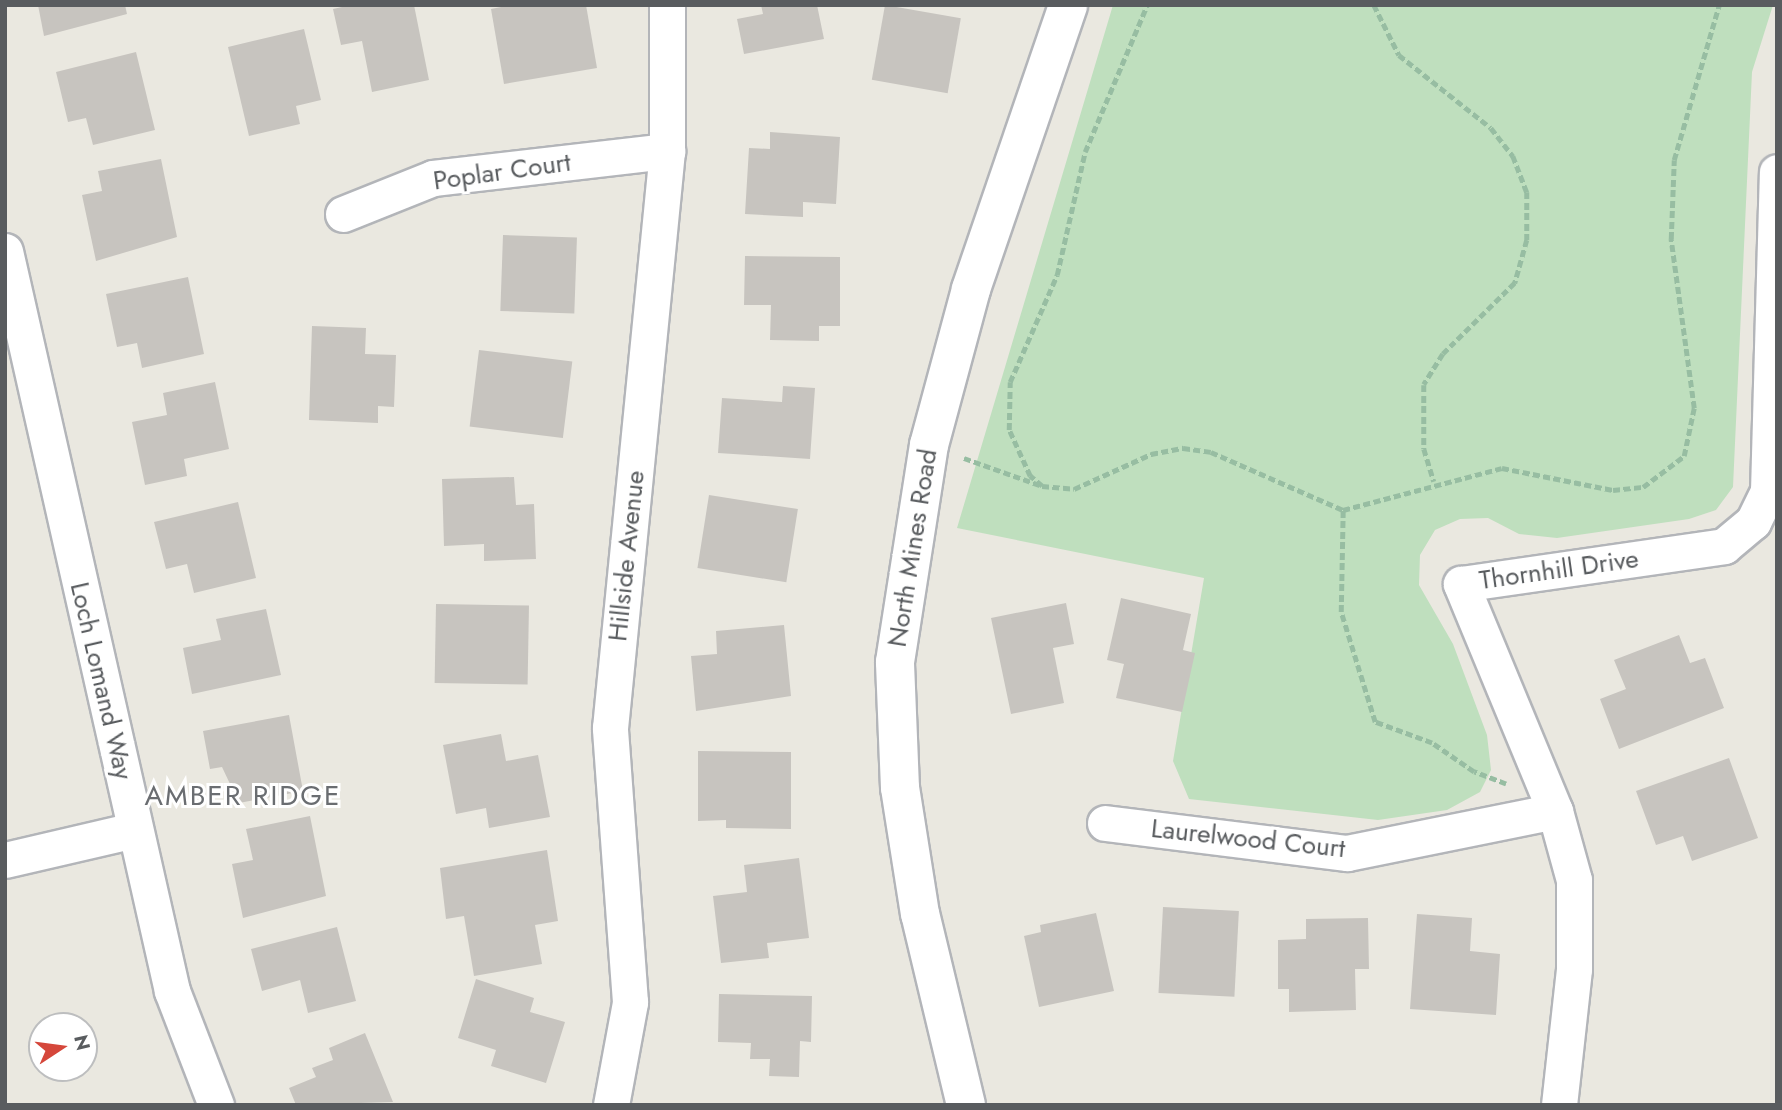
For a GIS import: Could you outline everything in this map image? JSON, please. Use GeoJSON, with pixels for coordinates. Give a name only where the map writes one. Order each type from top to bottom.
{"type":"FeatureCollection","features":[{"type":"Feature","properties":{"kind":"main road","name":"North Mines Road"},"geometry":{"type":"LineString","coordinates":[[966,1105],[920,914],[900,788],[895,662],[929,445],[971,289],[1068,5]]}},
{"type":"Feature","properties":{"kind":"street","name":"Hillside Avenue"},"geometry":{"type":"LineString","coordinates":[[611,1105],[631,1002],[610,727],[667,151],[667,5]]}},
{"type":"Feature","properties":{"kind":"street","name":"Poplar Court"},"geometry":{"type":"LineString","coordinates":[[344,215],[433,178],[667,151]]}},
{"type":"Feature","properties":{"kind":"street","name":"Thornhill Drive"},"geometry":{"type":"LineString","coordinates":[[1559,1105],[1574,969],[1574,880],[1553,805],[1461,584],[1724,546],[1754,522],[1768,491],[1777,172]]}},
{"type":"Feature","properties":{"kind":"street","name":"Loch Lomand Way"},"geometry":{"type":"LineString","coordinates":[[5,251],[172,991],[216,1105]]}},
{"type":"Feature","properties":{"kind":"street","name":"Laurelwood Court"},"geometry":{"type":"LineString","coordinates":[[1105,823],[1347,853],[1553,805]]}},
{"type":"Feature","properties":{"kind":"street"},"geometry":{"type":"LineString","coordinates":[[5,860],[134,830]]}},
{"type":"Feature","properties":{"kind":"path"},"geometry":{"type":"LineString","coordinates":[[1042,486],[1030,476],[1009,430],[1010,382],[1057,275],[1085,152],[1147,5]]}},
{"type":"Feature","properties":{"kind":"path"},"geometry":{"type":"LineString","coordinates":[[1374,5],[1399,55],[1491,128],[1513,156],[1527,192],[1527,240],[1515,283],[1443,354],[1424,385],[1424,449],[1434,482]]}},
{"type":"Feature","properties":{"kind":"path"},"geometry":{"type":"LineString","coordinates":[[929,445],[1042,486],[1074,489],[1151,454],[1183,448],[1211,452],[1343,510],[1434,482],[1502,468],[1612,490],[1643,487],[1684,456],[1694,408],[1671,239],[1674,160],[1719,5]]}},
{"type":"Feature","properties":{"kind":"path"},"geometry":{"type":"LineString","coordinates":[[1343,510],[1341,612],[1375,722],[1432,743],[1474,772],[1553,805]]}},
{"type":"Feature","properties":{"kind":"green space"},"geometry":{"type":"Polygon","coordinates":[[[1113,5],[1773,5],[1752,72],[1733,487],[1716,510],[1689,519],[1557,538],[1519,534],[1488,518],[1460,519],[1435,530],[1420,555],[1419,585],[1453,644],[1487,735],[1491,770],[1480,792],[1447,810],[1378,820],[1189,799],[1173,761],[1204,578],[957,528],[1113,5]]]}},
{"type":"Feature","properties":{"kind":"building"},"geometry":{"type":"Polygon","coordinates":[[[38,5],[125,5],[127,14],[44,36],[38,5]]]}},
{"type":"Feature","properties":{"kind":"building"},"geometry":{"type":"Polygon","coordinates":[[[351,5],[414,5],[429,80],[372,92],[362,41],[341,45],[333,9],[351,5]]]}},
{"type":"Feature","properties":{"kind":"building"},"geometry":{"type":"Polygon","coordinates":[[[511,5],[586,5],[597,68],[504,84],[491,9],[511,5]]]}},
{"type":"Feature","properties":{"kind":"building"},"geometry":{"type":"Polygon","coordinates":[[[761,5],[817,5],[824,39],[744,54],[737,19],[763,14],[761,5]]]}},
{"type":"Feature","properties":{"kind":"building"},"geometry":{"type":"Polygon","coordinates":[[[885,5],[961,18],[948,93],[872,80],[885,5]]]}},
{"type":"Feature","properties":{"kind":"building"},"geometry":{"type":"Polygon","coordinates":[[[304,29],[321,100],[296,106],[300,124],[249,136],[228,47],[304,29]]]}},
{"type":"Feature","properties":{"kind":"building"},"geometry":{"type":"Polygon","coordinates":[[[136,52],[155,130],[93,145],[86,118],[68,122],[56,72],[136,52]]]}},
{"type":"Feature","properties":{"kind":"building"},"geometry":{"type":"Polygon","coordinates":[[[770,132],[840,137],[836,204],[803,202],[803,217],[745,214],[749,148],[770,149],[770,132]]]}},
{"type":"Feature","properties":{"kind":"building"},"geometry":{"type":"Polygon","coordinates":[[[161,159],[177,237],[96,261],[82,195],[102,191],[98,171],[161,159]]]}},
{"type":"Feature","properties":{"kind":"building"},"geometry":{"type":"Polygon","coordinates":[[[503,235],[577,238],[574,314],[500,311],[503,235]]]}},
{"type":"Feature","properties":{"kind":"building"},"geometry":{"type":"Polygon","coordinates":[[[745,256],[840,257],[840,326],[819,326],[819,341],[770,340],[771,305],[744,305],[745,256]]]}},
{"type":"Feature","properties":{"kind":"building"},"geometry":{"type":"Polygon","coordinates":[[[188,277],[204,354],[142,368],[137,343],[117,347],[106,294],[188,277]]]}},
{"type":"Feature","properties":{"kind":"building"},"geometry":{"type":"Polygon","coordinates":[[[312,326],[366,328],[365,354],[396,355],[394,407],[378,406],[378,423],[309,420],[312,326]]]}},
{"type":"Feature","properties":{"kind":"building"},"geometry":{"type":"Polygon","coordinates":[[[479,350],[572,361],[563,438],[470,426],[479,350]]]}},
{"type":"Feature","properties":{"kind":"building"},"geometry":{"type":"Polygon","coordinates":[[[215,382],[229,449],[184,459],[187,476],[145,485],[132,422],[167,415],[163,393],[215,382]]]}},
{"type":"Feature","properties":{"kind":"building"},"geometry":{"type":"Polygon","coordinates":[[[783,386],[815,388],[810,459],[718,453],[722,398],[782,402],[783,386]]]}},
{"type":"Feature","properties":{"kind":"building"},"geometry":{"type":"Polygon","coordinates":[[[514,477],[516,505],[534,504],[536,559],[484,561],[484,544],[444,546],[442,479],[514,477]]]}},
{"type":"Feature","properties":{"kind":"building"},"geometry":{"type":"Polygon","coordinates":[[[709,495],[798,509],[786,582],[697,568],[709,495]]]}},
{"type":"Feature","properties":{"kind":"building"},"geometry":{"type":"Polygon","coordinates":[[[238,502],[256,578],[194,593],[187,564],[166,569],[154,522],[238,502]]]}},
{"type":"Feature","properties":{"kind":"building"},"geometry":{"type":"Polygon","coordinates":[[[1121,598],[1191,614],[1183,650],[1195,653],[1182,712],[1116,698],[1124,664],[1107,660],[1121,598]]]}},
{"type":"Feature","properties":{"kind":"building"},"geometry":{"type":"Polygon","coordinates":[[[1066,603],[1074,644],[1053,648],[1064,703],[1011,714],[991,618],[1066,603]]]}},
{"type":"Feature","properties":{"kind":"building"},"geometry":{"type":"Polygon","coordinates":[[[436,604],[529,606],[528,685],[435,683],[436,604]]]}},
{"type":"Feature","properties":{"kind":"building"},"geometry":{"type":"Polygon","coordinates":[[[266,609],[281,675],[192,694],[183,648],[221,640],[216,619],[266,609]]]}},
{"type":"Feature","properties":{"kind":"building"},"geometry":{"type":"Polygon","coordinates":[[[784,625],[791,696],[696,711],[691,656],[717,654],[716,631],[784,625]]]}},
{"type":"Feature","properties":{"kind":"building"},"geometry":{"type":"Polygon","coordinates":[[[1679,635],[1690,663],[1705,658],[1724,708],[1619,749],[1600,699],[1626,689],[1614,660],[1679,635]]]}},
{"type":"Feature","properties":{"kind":"building"},"geometry":{"type":"Polygon","coordinates":[[[289,715],[303,791],[239,803],[222,767],[210,769],[203,731],[289,715]]]}},
{"type":"Feature","properties":{"kind":"building"},"geometry":{"type":"Polygon","coordinates":[[[501,734],[506,761],[538,755],[550,817],[489,828],[486,808],[456,814],[443,745],[501,734]]]}},
{"type":"Feature","properties":{"kind":"building"},"geometry":{"type":"Polygon","coordinates":[[[698,751],[791,752],[791,829],[726,828],[726,820],[698,821],[698,751]]]}},
{"type":"Feature","properties":{"kind":"building"},"geometry":{"type":"Polygon","coordinates":[[[1729,758],[1758,838],[1692,861],[1683,836],[1656,845],[1636,791],[1729,758]]]}},
{"type":"Feature","properties":{"kind":"building"},"geometry":{"type":"Polygon","coordinates":[[[310,816],[326,896],[243,918],[232,864],[253,860],[246,829],[310,816]]]}},
{"type":"Feature","properties":{"kind":"building"},"geometry":{"type":"Polygon","coordinates":[[[547,850],[558,921],[535,925],[542,964],[474,976],[464,916],[446,919],[440,868],[547,850]]]}},
{"type":"Feature","properties":{"kind":"building"},"geometry":{"type":"Polygon","coordinates":[[[799,858],[809,938],[767,943],[769,958],[721,963],[713,896],[747,892],[744,865],[799,858]]]}},
{"type":"Feature","properties":{"kind":"building"},"geometry":{"type":"Polygon","coordinates":[[[1163,907],[1239,911],[1234,997],[1158,993],[1163,907]]]}},
{"type":"Feature","properties":{"kind":"building"},"geometry":{"type":"Polygon","coordinates":[[[1096,913],[1114,991],[1039,1007],[1024,936],[1041,932],[1040,925],[1096,913]]]}},
{"type":"Feature","properties":{"kind":"building"},"geometry":{"type":"Polygon","coordinates":[[[1417,914],[1472,918],[1470,951],[1500,954],[1496,1015],[1410,1009],[1417,914]]]}},
{"type":"Feature","properties":{"kind":"building"},"geometry":{"type":"Polygon","coordinates":[[[1368,918],[1369,969],[1355,969],[1356,1010],[1289,1012],[1289,989],[1278,989],[1278,940],[1306,939],[1306,919],[1368,918]]]}},
{"type":"Feature","properties":{"kind":"building"},"geometry":{"type":"Polygon","coordinates":[[[337,927],[356,1001],[308,1013],[300,980],[262,991],[251,949],[337,927]]]}},
{"type":"Feature","properties":{"kind":"building"},"geometry":{"type":"Polygon","coordinates":[[[476,979],[534,998],[530,1012],[565,1022],[546,1083],[491,1066],[496,1050],[458,1038],[476,979]]]}},
{"type":"Feature","properties":{"kind":"building"},"geometry":{"type":"Polygon","coordinates":[[[719,994],[812,996],[811,1042],[800,1041],[799,1077],[769,1076],[770,1059],[750,1059],[751,1043],[718,1042],[719,994]]]}},
{"type":"Feature","properties":{"kind":"building"},"geometry":{"type":"Polygon","coordinates":[[[365,1033],[393,1102],[296,1105],[289,1088],[316,1077],[312,1068],[333,1060],[329,1048],[365,1033]]]}},
{"type":"Feature","properties":{"kind":"district","name":"AMBER RIDGE"},"geometry":{"type":"Point","coordinates":[243,796]}}]}
